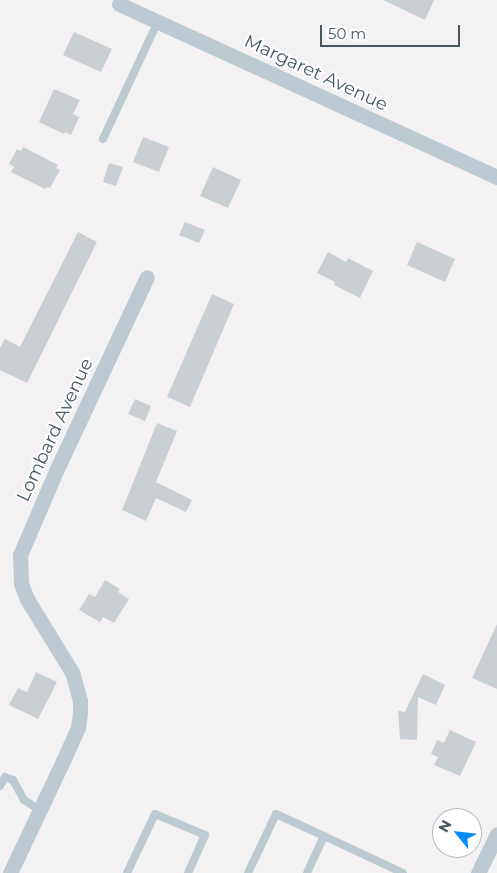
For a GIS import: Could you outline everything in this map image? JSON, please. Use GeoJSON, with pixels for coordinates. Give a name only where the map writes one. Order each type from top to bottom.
{"type":"FeatureCollection","features":[{"type":"Feature","properties":{"kind":"street","name":"Margaret Avenue"},"geometry":{"type":"LineString","coordinates":[[119,4],[497,177]]}},
{"type":"Feature","properties":{"kind":"street","name":"Lombard Avenue"},"geometry":{"type":"LineString","coordinates":[[10,873],[78,727],[80,701],[73,674],[27,599],[21,584],[20,555],[56,471],[147,277]]}},
{"type":"Feature","properties":{"kind":"street"},"geometry":{"type":"LineString","coordinates":[[478,873],[497,834]]}},
{"type":"Feature","properties":{"kind":"lane"},"geometry":{"type":"LineString","coordinates":[[104,139],[158,21]]}},
{"type":"Feature","properties":{"kind":"lane"},"geometry":{"type":"LineString","coordinates":[[0,786],[6,777],[13,780],[24,800],[40,810]]}},
{"type":"Feature","properties":{"kind":"lane"},"geometry":{"type":"LineString","coordinates":[[127,873],[155,814],[206,835],[188,873]]}},
{"type":"Feature","properties":{"kind":"lane"},"geometry":{"type":"LineString","coordinates":[[248,873],[276,814],[403,873]]}},
{"type":"Feature","properties":{"kind":"lane"},"geometry":{"type":"LineString","coordinates":[[307,873],[324,836]]}},
{"type":"Feature","properties":{"kind":"building"},"geometry":{"type":"Polygon","coordinates":[[[383,0],[434,0],[425,20],[383,0]]]}},
{"type":"Feature","properties":{"kind":"building"},"geometry":{"type":"Polygon","coordinates":[[[74,32],[112,49],[101,72],[63,55],[74,32]]]}},
{"type":"Feature","properties":{"kind":"building"},"geometry":{"type":"Polygon","coordinates":[[[54,89],[80,100],[73,114],[79,117],[71,135],[65,132],[64,134],[39,122],[54,89]]]}},
{"type":"Feature","properties":{"kind":"building"},"geometry":{"type":"Polygon","coordinates":[[[143,137],[169,147],[159,172],[133,162],[143,137]]]}},
{"type":"Feature","properties":{"kind":"building"},"geometry":{"type":"Polygon","coordinates":[[[23,147],[58,165],[56,168],[60,170],[50,188],[47,187],[45,189],[11,172],[14,167],[9,164],[17,149],[21,151],[23,147]]]}},
{"type":"Feature","properties":{"kind":"building"},"geometry":{"type":"Polygon","coordinates":[[[109,163],[123,167],[116,186],[103,182],[109,163]]]}},
{"type":"Feature","properties":{"kind":"building"},"geometry":{"type":"Polygon","coordinates":[[[213,167],[241,180],[228,208],[200,196],[213,167]]]}},
{"type":"Feature","properties":{"kind":"building"},"geometry":{"type":"Polygon","coordinates":[[[185,222],[205,230],[199,243],[179,235],[185,222]]]}},
{"type":"Feature","properties":{"kind":"building"},"geometry":{"type":"Polygon","coordinates":[[[78,232],[97,242],[27,383],[0,370],[0,348],[5,339],[20,347],[78,232]]]}},
{"type":"Feature","properties":{"kind":"building"},"geometry":{"type":"Polygon","coordinates":[[[417,242],[455,259],[445,282],[407,265],[417,242]]]}},
{"type":"Feature","properties":{"kind":"building"},"geometry":{"type":"Polygon","coordinates":[[[328,252],[346,262],[348,258],[373,271],[360,298],[334,285],[335,282],[317,273],[328,252]]]}},
{"type":"Feature","properties":{"kind":"building"},"geometry":{"type":"Polygon","coordinates":[[[212,294],[234,304],[190,407],[167,397],[212,294]]]}},
{"type":"Feature","properties":{"kind":"building"},"geometry":{"type":"Polygon","coordinates":[[[135,399],[151,406],[145,421],[128,414],[135,399]]]}},
{"type":"Feature","properties":{"kind":"building"},"geometry":{"type":"Polygon","coordinates":[[[157,423],[177,431],[156,482],[192,500],[186,512],[156,498],[146,521],[122,510],[157,423]]]}},
{"type":"Feature","properties":{"kind":"building"},"geometry":{"type":"Polygon","coordinates":[[[105,580],[120,589],[118,592],[129,599],[114,623],[103,617],[100,622],[79,610],[89,594],[95,597],[105,580]]]}},
{"type":"Feature","properties":{"kind":"building"},"geometry":{"type":"Polygon","coordinates":[[[497,624],[497,689],[472,678],[497,624]]]}},
{"type":"Feature","properties":{"kind":"building"},"geometry":{"type":"Polygon","coordinates":[[[36,672],[57,682],[38,719],[9,705],[18,688],[27,692],[36,672]]]}},
{"type":"Feature","properties":{"kind":"building"},"geometry":{"type":"Polygon","coordinates":[[[423,674],[445,685],[436,705],[418,697],[417,740],[400,739],[398,711],[405,712],[423,674]]]}},
{"type":"Feature","properties":{"kind":"building"},"geometry":{"type":"Polygon","coordinates":[[[450,730],[476,742],[460,776],[434,765],[438,757],[431,754],[437,740],[444,743],[450,730]]]}}]}
